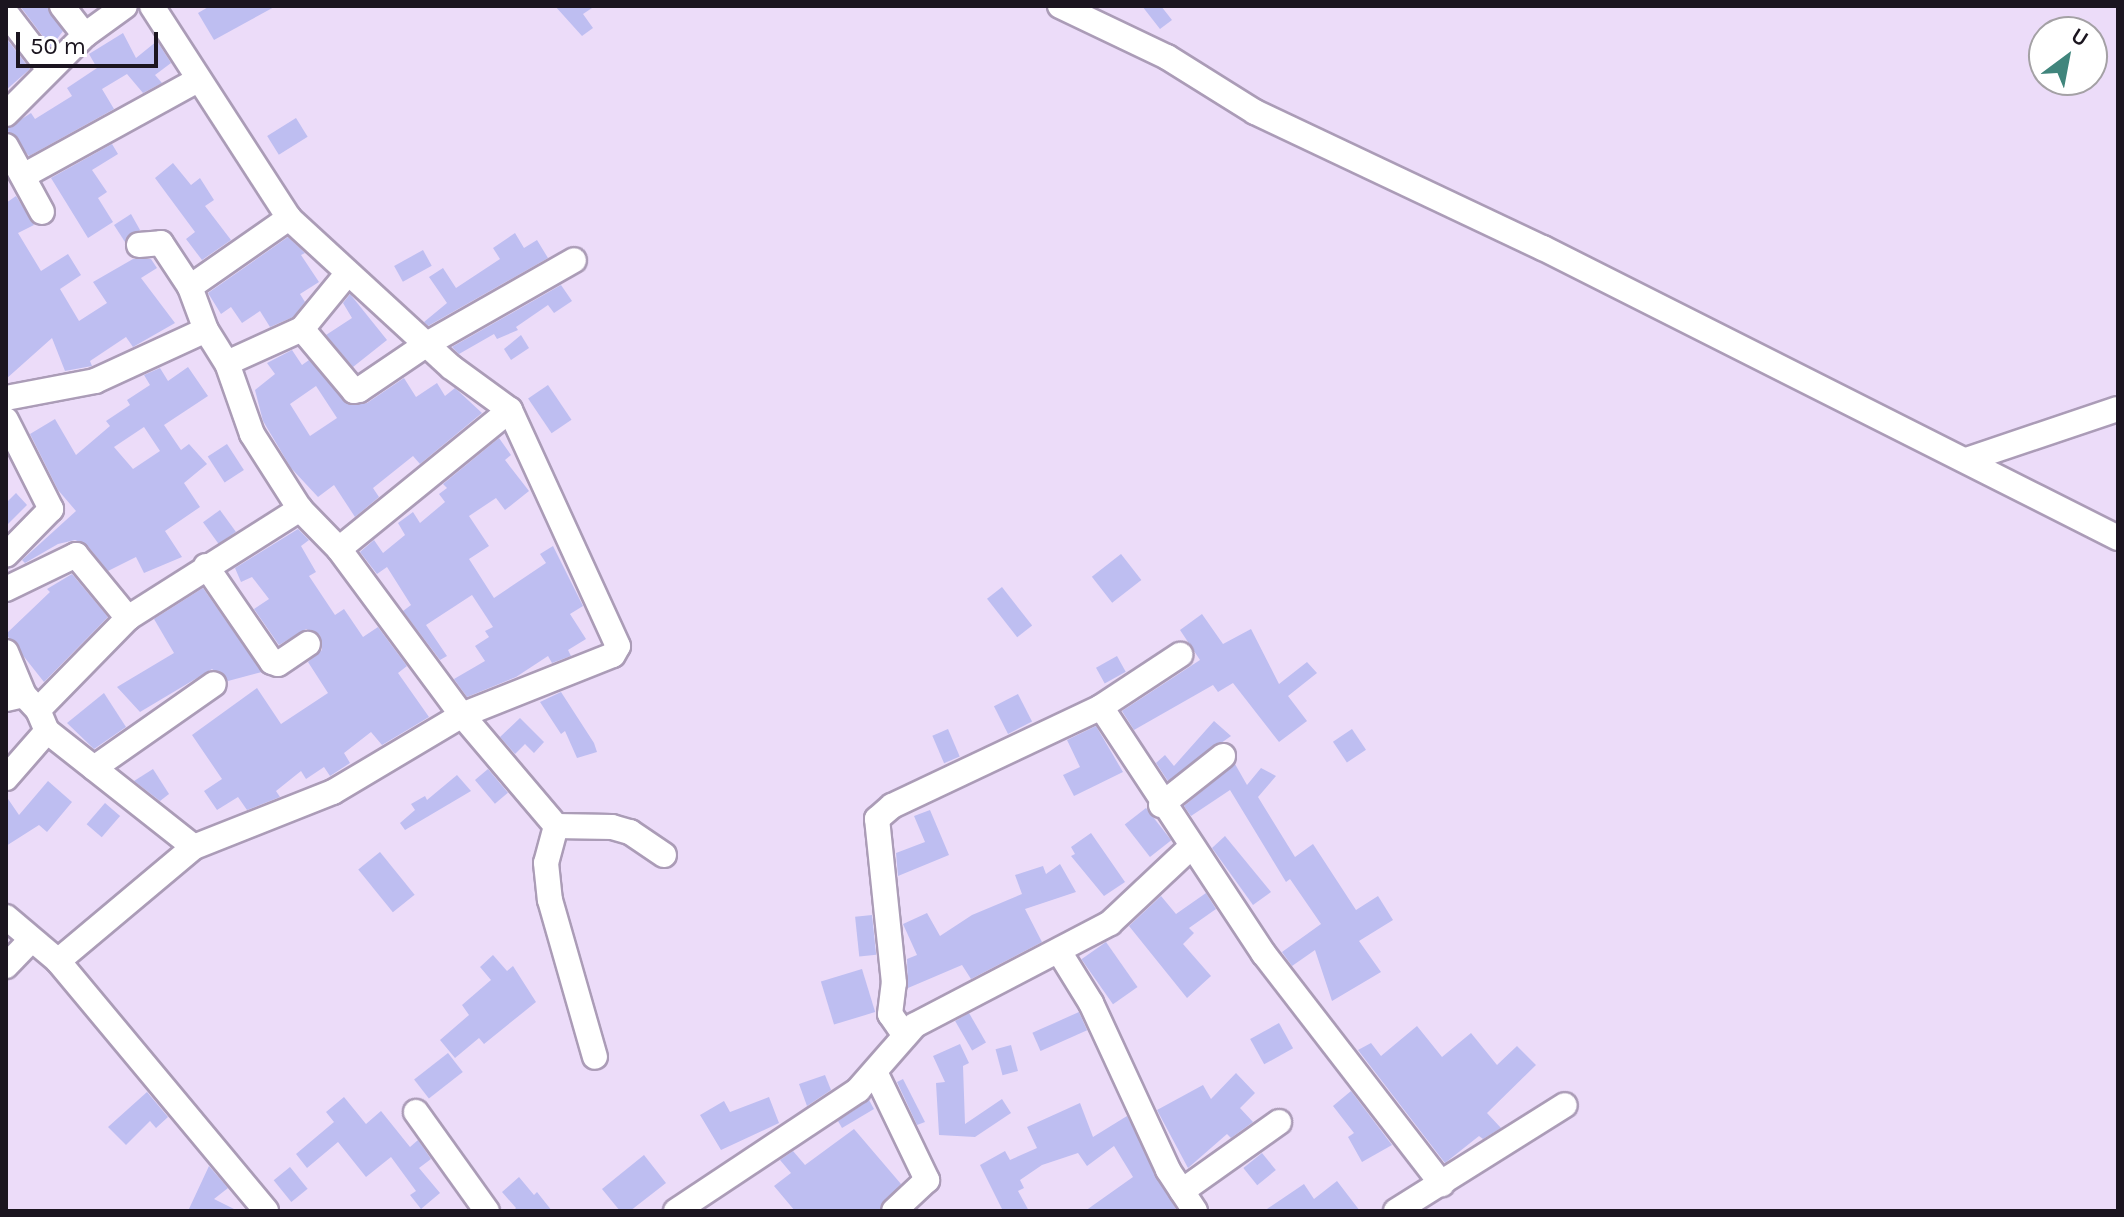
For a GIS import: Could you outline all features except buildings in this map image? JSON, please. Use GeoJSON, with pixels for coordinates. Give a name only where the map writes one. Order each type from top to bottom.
{"type":"FeatureCollection","features":[{"type":"Feature","properties":{"kind":"street"},"geometry":{"type":"LineString","coordinates":[[62,6],[85,35]]}},
{"type":"Feature","properties":{"kind":"street"},"geometry":{"type":"LineString","coordinates":[[6,114],[85,35],[125,6]]}},
{"type":"Feature","properties":{"kind":"street"},"geometry":{"type":"LineString","coordinates":[[58,961],[194,847],[333,792],[462,715],[613,655],[618,646],[510,410],[427,344],[289,218],[152,6]]}},
{"type":"Feature","properties":{"kind":"street"},"geometry":{"type":"LineString","coordinates":[[1060,6],[1167,57],[1255,112],[1969,459],[2118,538]]}},
{"type":"Feature","properties":{"kind":"street"},"geometry":{"type":"LineString","coordinates":[[6,13],[49,69]]}},
{"type":"Feature","properties":{"kind":"street"},"geometry":{"type":"LineString","coordinates":[[25,175],[198,80]]}},
{"type":"Feature","properties":{"kind":"street"},"geometry":{"type":"LineString","coordinates":[[6,146],[25,175],[42,212]]}},
{"type":"Feature","properties":{"kind":"street"},"geometry":{"type":"LineString","coordinates":[[190,287],[289,218]]}},
{"type":"Feature","properties":{"kind":"street"},"geometry":{"type":"LineString","coordinates":[[139,245],[161,243],[190,287],[206,330],[227,363],[252,434],[300,509],[339,549],[462,715],[556,826],[612,827],[630,832],[664,855]]}},
{"type":"Feature","properties":{"kind":"street"},"geometry":{"type":"LineString","coordinates":[[302,329],[354,391],[427,344],[574,260]]}},
{"type":"Feature","properties":{"kind":"street"},"geometry":{"type":"LineString","coordinates":[[227,363],[302,329],[347,274]]}},
{"type":"Feature","properties":{"kind":"street"},"geometry":{"type":"LineString","coordinates":[[6,398],[95,381],[206,330]]}},
{"type":"Feature","properties":{"kind":"street"},"geometry":{"type":"LineString","coordinates":[[1969,459],[2118,409]]}},
{"type":"Feature","properties":{"kind":"street"},"geometry":{"type":"LineString","coordinates":[[339,549],[510,410]]}},
{"type":"Feature","properties":{"kind":"street"},"geometry":{"type":"LineString","coordinates":[[6,420],[51,509],[6,555]]}},
{"type":"Feature","properties":{"kind":"street"},"geometry":{"type":"LineString","coordinates":[[6,778],[29,709],[128,618],[300,509]]}},
{"type":"Feature","properties":{"kind":"street"},"geometry":{"type":"LineString","coordinates":[[6,589],[76,555],[128,618]]}},
{"type":"Feature","properties":{"kind":"street"},"geometry":{"type":"LineString","coordinates":[[206,566],[272,662],[278,664],[308,644]]}},
{"type":"Feature","properties":{"kind":"street"},"geometry":{"type":"LineString","coordinates":[[6,652],[29,709],[94,768],[194,847]]}},
{"type":"Feature","properties":{"kind":"street"},"geometry":{"type":"LineString","coordinates":[[904,1034],[890,1014],[894,983],[877,819],[892,806],[1101,707],[1180,655]]}},
{"type":"Feature","properties":{"kind":"street"},"geometry":{"type":"LineString","coordinates":[[94,768],[214,684]]}},
{"type":"Feature","properties":{"kind":"street"},"geometry":{"type":"LineString","coordinates":[[1101,707],[1161,805],[1264,954],[1442,1184]]}},
{"type":"Feature","properties":{"kind":"street"},"geometry":{"type":"LineString","coordinates":[[1161,805],[1223,756]]}},
{"type":"Feature","properties":{"kind":"street"},"geometry":{"type":"LineString","coordinates":[[556,826],[546,863],[550,900],[595,1057]]}},
{"type":"Feature","properties":{"kind":"street"},"geometry":{"type":"LineString","coordinates":[[676,1211],[876,1074],[904,1034],[1060,953],[1110,923],[1190,848]]}},
{"type":"Feature","properties":{"kind":"street"},"geometry":{"type":"LineString","coordinates":[[6,917],[30,941],[58,961],[266,1211]]}},
{"type":"Feature","properties":{"kind":"street"},"geometry":{"type":"LineString","coordinates":[[6,966],[30,941]]}},
{"type":"Feature","properties":{"kind":"street"},"geometry":{"type":"LineString","coordinates":[[1060,953],[1091,1003],[1188,1201],[1279,1122]]}},
{"type":"Feature","properties":{"kind":"street"},"geometry":{"type":"LineString","coordinates":[[876,1074],[927,1180],[894,1211]]}},
{"type":"Feature","properties":{"kind":"street"},"geometry":{"type":"LineString","coordinates":[[1396,1211],[1565,1105]]}},
{"type":"Feature","properties":{"kind":"street"},"geometry":{"type":"LineString","coordinates":[[416,1112],[487,1211]]}}]}
